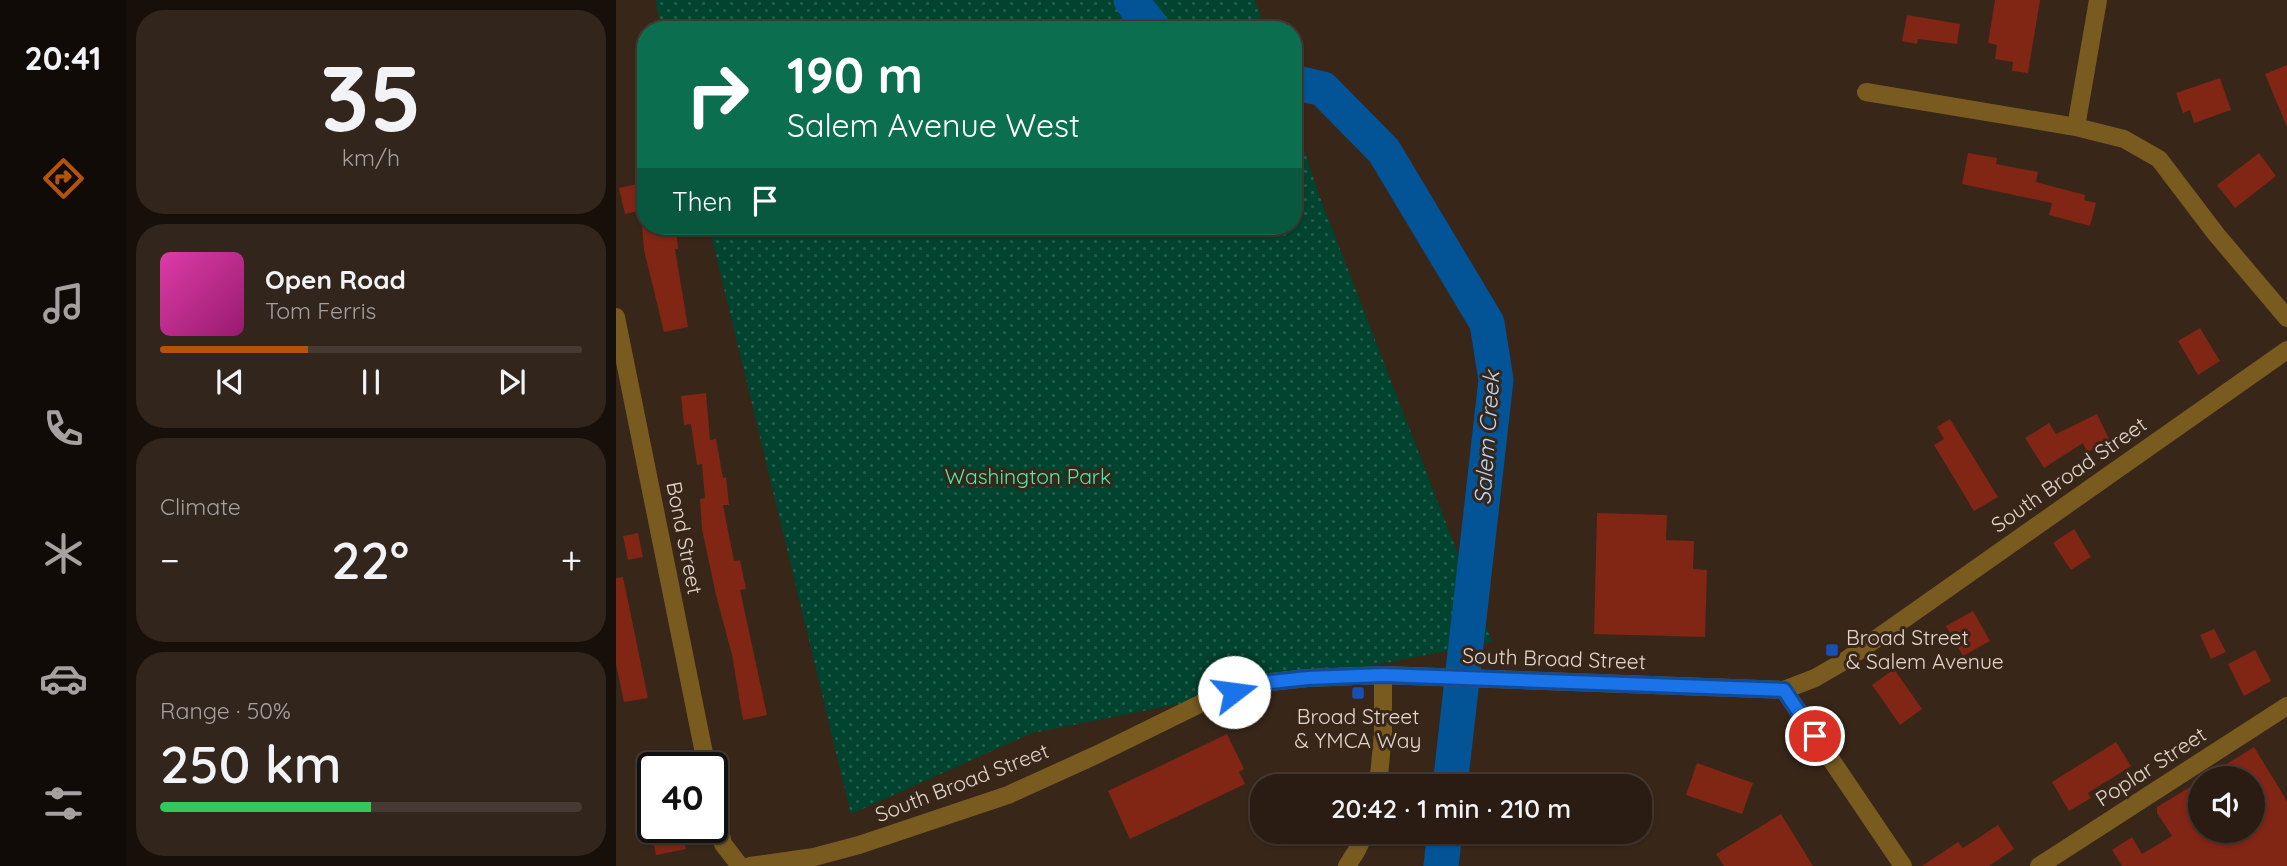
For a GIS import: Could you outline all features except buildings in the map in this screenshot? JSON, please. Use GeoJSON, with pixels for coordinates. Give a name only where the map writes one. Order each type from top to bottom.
{"type":"FeatureCollection","features":[{"type":"Feature","properties":{"kind":"street"},"geometry":{"type":"LineString","coordinates":[[2076,127],[2098,0]]}},
{"type":"Feature","properties":{"kind":"street"},"geometry":{"type":"LineString","coordinates":[[1866,92],[2076,127],[2124,139],[2159,159],[2216,234],[2287,318]]}},
{"type":"Feature","properties":{"kind":"street","name":"Bond Street"},"geometry":{"type":"LineString","coordinates":[[616,317],[704,752]]}},
{"type":"Feature","properties":{"kind":"street","name":"South Broad Street"},"geometry":{"type":"LineString","coordinates":[[750,866],[814,857],[859,845],[1008,795],[1212,698],[1270,682],[1383,675],[1784,690],[1815,678],[1846,660],[2287,350]]}},
{"type":"Feature","properties":{"kind":"street"},"geometry":{"type":"LineString","coordinates":[[1379,774],[1383,734],[1383,675]]}},
{"type":"Feature","properties":{"kind":"street"},"geometry":{"type":"LineString","coordinates":[[1784,690],[1903,866]]}},
{"type":"Feature","properties":{"kind":"street","name":"Poplar Street"},"geometry":{"type":"LineString","coordinates":[[2039,866],[2287,706]]}},
{"type":"Feature","properties":{"kind":"street"},"geometry":{"type":"LineString","coordinates":[[723,843],[740,866]]}},
{"type":"Feature","properties":{"kind":"street"},"geometry":{"type":"LineString","coordinates":[[1346,866],[1360,844]]}},
{"type":"Feature","properties":{"kind":"green space"},"geometry":{"type":"Polygon","coordinates":[[[655,0],[1255,0],[1262,21],[660,21],[655,0]]]}},
{"type":"Feature","properties":{"kind":"green space","name":"Washington Park"},"geometry":{"type":"Polygon","coordinates":[[[1302,144],[1318,192],[1492,642],[1032,733],[851,814],[711,235],[1302,235],[1302,144]]]}},
{"type":"Feature","properties":{"kind":"waterway","name":"Salem Creek"},"geometry":{"type":"LineString","coordinates":[[1131,0],[1147,21]]}},
{"type":"Feature","properties":{"kind":"waterway","name":"Salem Creek"},"geometry":{"type":"LineString","coordinates":[[1302,84],[1323,89],[1384,151],[1487,323],[1496,380],[1451,774]]}},
{"type":"Feature","properties":{"kind":"waterway","name":"Salem Creek"},"geometry":{"type":"LineString","coordinates":[[1441,866],[1444,844]]}},
{"type":"Feature","properties":{"kind":"place","name":"Broad Street & Salem Avenue"},"geometry":{"type":"Point","coordinates":[1832,650]}},
{"type":"Feature","properties":{"kind":"place","name":"Broad Street & YMCA Way"},"geometry":{"type":"Point","coordinates":[1358,693]}},
{"type":"Feature","properties":{"kind":"route"},"geometry":{"type":"LineString","coordinates":[[1234,692],[1270,682],[1383,675],[1784,690],[1815,736]]}}]}
